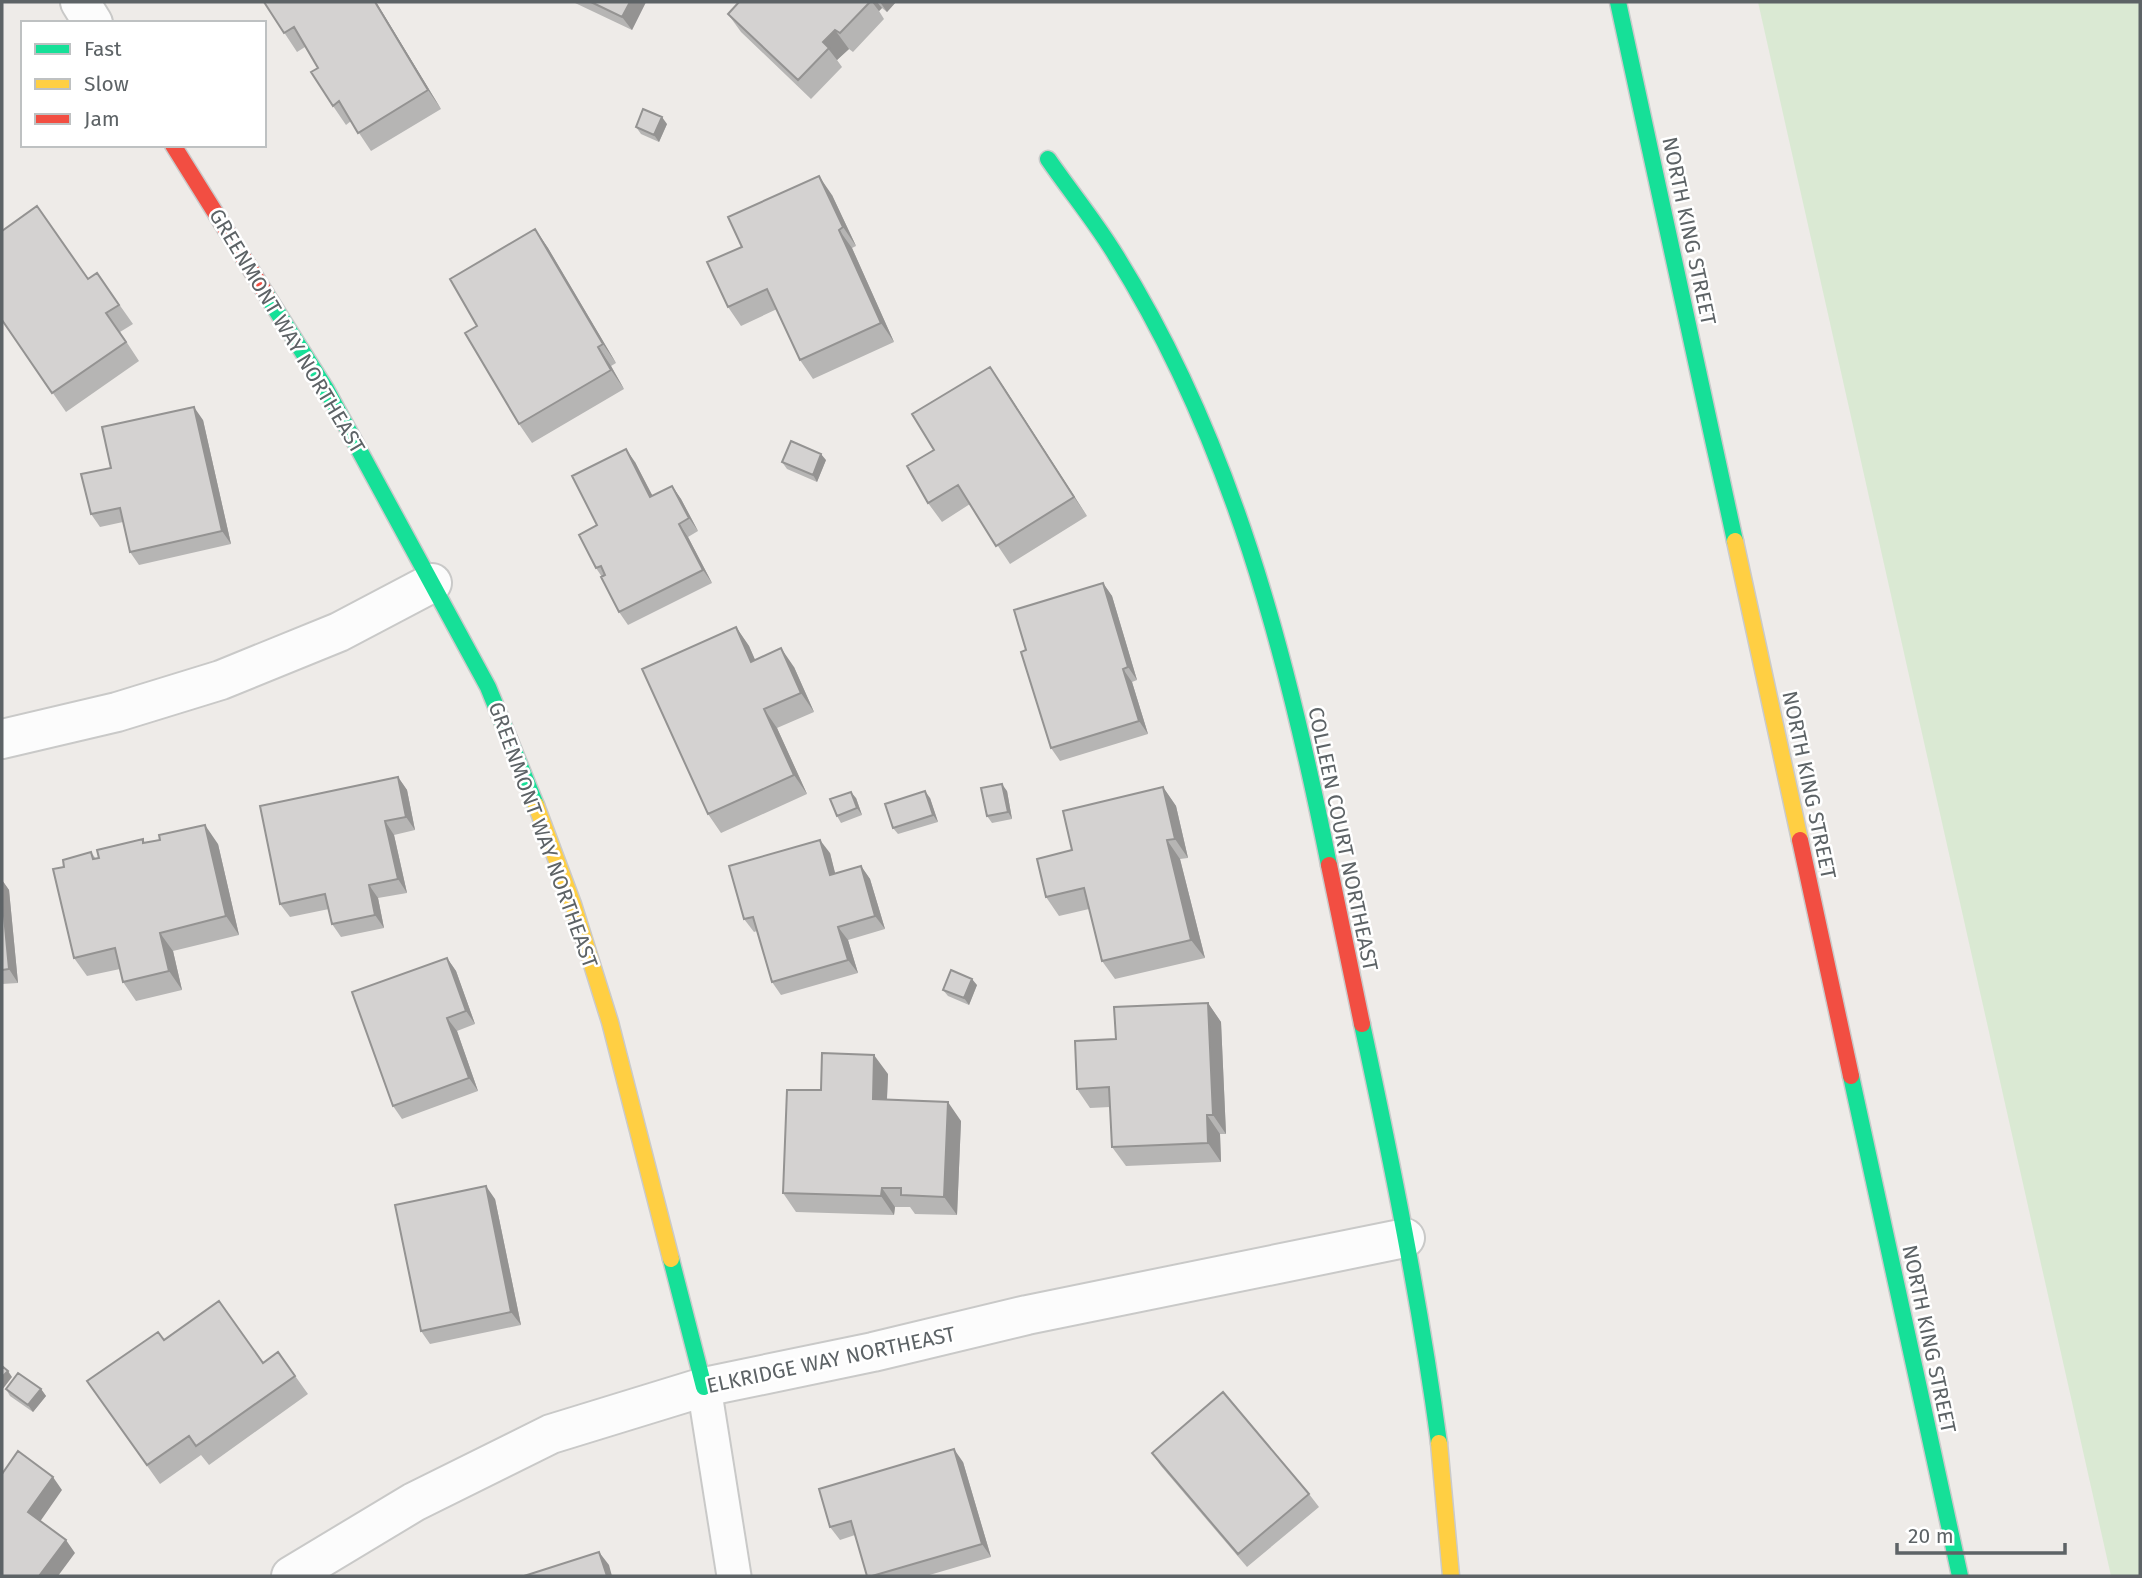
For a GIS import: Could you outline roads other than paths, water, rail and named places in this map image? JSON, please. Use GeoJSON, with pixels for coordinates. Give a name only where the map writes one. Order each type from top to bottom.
{"type":"FeatureCollection","features":[{"type":"Feature","properties":{"kind":"street"},"geometry":{"type":"LineString","coordinates":[[80,2],[92,21]]}},
{"type":"Feature","properties":{"kind":"street","name":"NORTH KING STREET"},"geometry":{"type":"LineString","coordinates":[[1618,2],[1959,1576]]}},
{"type":"Feature","properties":{"kind":"street","name":"GREENMONT WAY NORTHEAST"},"geometry":{"type":"LineString","coordinates":[[174,147],[326,389],[488,687],[533,796],[573,904],[610,1022],[705,1387]]}},
{"type":"Feature","properties":{"kind":"street","name":"COLLEEN COURT NORTHEAST"},"geometry":{"type":"LineString","coordinates":[[1048,159],[1115,254],[1157,329],[1196,409],[1230,490],[1261,581],[1311,774],[1352,980],[1398,1186],[1444,1477],[1451,1576]]}},
{"type":"Feature","properties":{"kind":"street"},"geometry":{"type":"LineString","coordinates":[[2,739],[117,712],[221,680],[339,632],[432,583]]}},
{"type":"Feature","properties":{"kind":"street","name":"ELKRIDGE WAY NORTHEAST"},"geometry":{"type":"LineString","coordinates":[[291,1576],[414,1502],[551,1434],[705,1387],[873,1352],[1027,1315],[1405,1238]]}},
{"type":"Feature","properties":{"kind":"lane"},"geometry":{"type":"LineString","coordinates":[[705,1387],[734,1576]]}}]}
